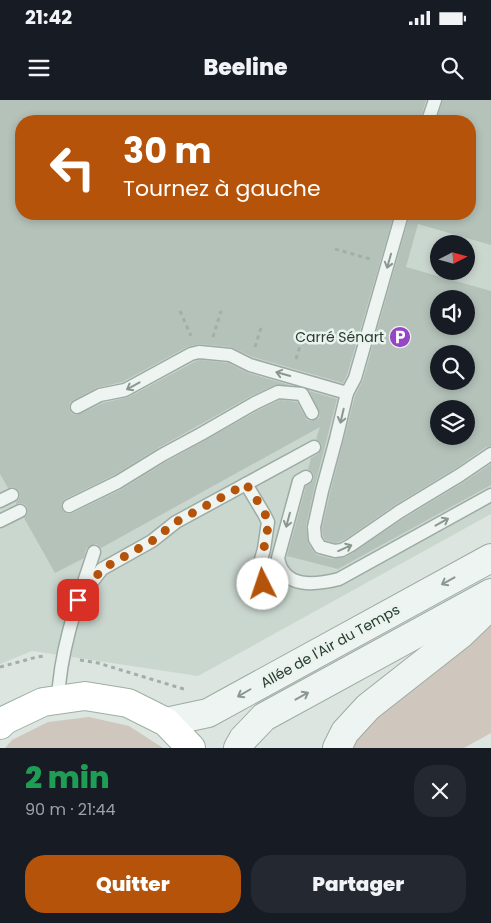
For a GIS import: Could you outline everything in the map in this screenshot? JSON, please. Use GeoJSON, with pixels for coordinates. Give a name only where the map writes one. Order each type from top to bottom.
{"type":"FeatureCollection","features":[{"type":"Feature","properties":{"kind":"main road"},"geometry":{"type":"LineString","coordinates":[[0,725],[5,720],[43,702],[86,696],[128,703],[166,722],[191,748]]}},
{"type":"Feature","properties":{"kind":"street","name":"Allée de l'Air du Temps"},"geometry":{"type":"LineString","coordinates":[[166,722],[208,714],[491,558]]}},
{"type":"Feature","properties":{"kind":"street"},"geometry":{"type":"LineString","coordinates":[[238,748],[243,739],[264,717],[491,593]]}},
{"type":"Feature","properties":{"kind":"street"},"geometry":{"type":"LineString","coordinates":[[337,748],[345,732],[368,707],[461,634],[491,606]]}},
{"type":"Feature","properties":{"kind":"lane"},"geometry":{"type":"LineString","coordinates":[[430,115],[435,100]]}},
{"type":"Feature","properties":{"kind":"lane"},"geometry":{"type":"LineString","coordinates":[[400,220],[355,378],[347,392],[314,527],[315,539],[320,547],[335,551],[346,548],[491,454]]}},
{"type":"Feature","properties":{"kind":"lane"},"geometry":{"type":"LineString","coordinates":[[77,407],[100,395],[125,390],[191,354],[204,353],[230,354],[250,365],[347,392]]}},
{"type":"Feature","properties":{"kind":"lane"},"geometry":{"type":"LineString","coordinates":[[70,506],[118,482],[162,455],[278,392],[302,394],[312,413]]}},
{"type":"Feature","properties":{"kind":"lane"},"geometry":{"type":"LineString","coordinates":[[78,600],[102,569],[152,541],[176,522],[314,447]]}},
{"type":"Feature","properties":{"kind":"lane"},"geometry":{"type":"LineString","coordinates":[[460,475],[491,465]]}},
{"type":"Feature","properties":{"kind":"lane"},"geometry":{"type":"LineString","coordinates":[[306,477],[299,481],[278,558],[279,567],[288,578],[314,584],[339,580],[491,495]]}},
{"type":"Feature","properties":{"kind":"lane"},"geometry":{"type":"LineString","coordinates":[[246,484],[268,522],[260,564],[260,576],[271,598]]}},
{"type":"Feature","properties":{"kind":"lane"},"geometry":{"type":"LineString","coordinates":[[0,522],[20,510]]}},
{"type":"Feature","properties":{"kind":"lane"},"geometry":{"type":"LineString","coordinates":[[58,700],[58,682],[62,658],[94,552]]}},
{"type":"Feature","properties":{"kind":"path"},"geometry":{"type":"LineString","coordinates":[[335,249],[388,265]]}},
{"type":"Feature","properties":{"kind":"path"},"geometry":{"type":"LineString","coordinates":[[180,311],[204,353]]}},
{"type":"Feature","properties":{"kind":"path"},"geometry":{"type":"LineString","coordinates":[[204,353],[221,311]]}},
{"type":"Feature","properties":{"kind":"path"},"geometry":{"type":"LineString","coordinates":[[250,365],[262,324]]}},
{"type":"Feature","properties":{"kind":"path"},"geometry":{"type":"LineString","coordinates":[[291,376],[303,336]]}},
{"type":"Feature","properties":{"kind":"path"},"geometry":{"type":"LineString","coordinates":[[0,667],[37,657],[62,658],[98,663],[189,691]]}},
{"type":"Feature","properties":{"kind":"shaded area"},"geometry":{"type":"Polygon","coordinates":[[[0,100],[491,100],[491,514],[198,676],[32,651],[0,664],[0,100]]]}},
{"type":"Feature","properties":{"kind":"shaded area"},"geometry":{"type":"Polygon","coordinates":[[[491,621],[491,733],[464,748],[349,748],[357,734],[491,621]]]}},
{"type":"Feature","properties":{"kind":"shaded area"},"geometry":{"type":"Polygon","coordinates":[[[89,717],[129,726],[163,748],[5,748],[12,740],[48,722],[89,717]]]}},
{"type":"Feature","properties":{"kind":"building"},"geometry":{"type":"Polygon","coordinates":[[[0,100],[426,100],[422,115],[15,115],[15,220],[392,220],[347,375],[343,383],[253,357],[231,347],[199,344],[187,347],[122,382],[96,388],[70,402],[69,407],[72,414],[80,414],[103,403],[129,397],[200,360],[228,363],[248,373],[289,385],[275,385],[251,396],[114,475],[65,499],[61,505],[64,512],[68,514],[73,513],[122,489],[166,462],[280,400],[297,402],[307,420],[315,420],[319,418],[320,413],[309,391],[337,399],[306,526],[308,543],[317,555],[333,559],[346,557],[491,464],[491,485],[338,569],[287,556],[306,486],[314,478],[313,473],[308,469],[311,458],[318,454],[322,448],[321,443],[316,439],[320,427],[101,548],[96,544],[89,546],[86,549],[84,558],[55,573],[24,518],[28,512],[27,507],[24,504],[16,504],[20,496],[19,491],[13,487],[8,488],[0,474],[0,100]]]}},
{"type":"Feature","properties":{"kind":"building"},"geometry":{"type":"Polygon","coordinates":[[[443,100],[491,100],[491,245],[475,240],[475,235],[456,235],[418,224],[406,267],[430,274],[430,280],[452,280],[491,291],[491,446],[486,447],[456,468],[395,505],[347,538],[335,543],[325,540],[322,528],[355,396],[363,380],[408,220],[476,220],[476,115],[438,115],[443,100]]]}},
{"type":"Feature","properties":{"kind":"place","name":"Carré Sénart"},"geometry":{"type":"Point","coordinates":[400,337]}},
{"type":"Feature","properties":{"kind":"route"},"geometry":{"type":"LineString","coordinates":[[78,600],[102,569],[152,541],[176,522],[246,484],[268,522],[260,564],[260,576],[263,584]]}}]}
